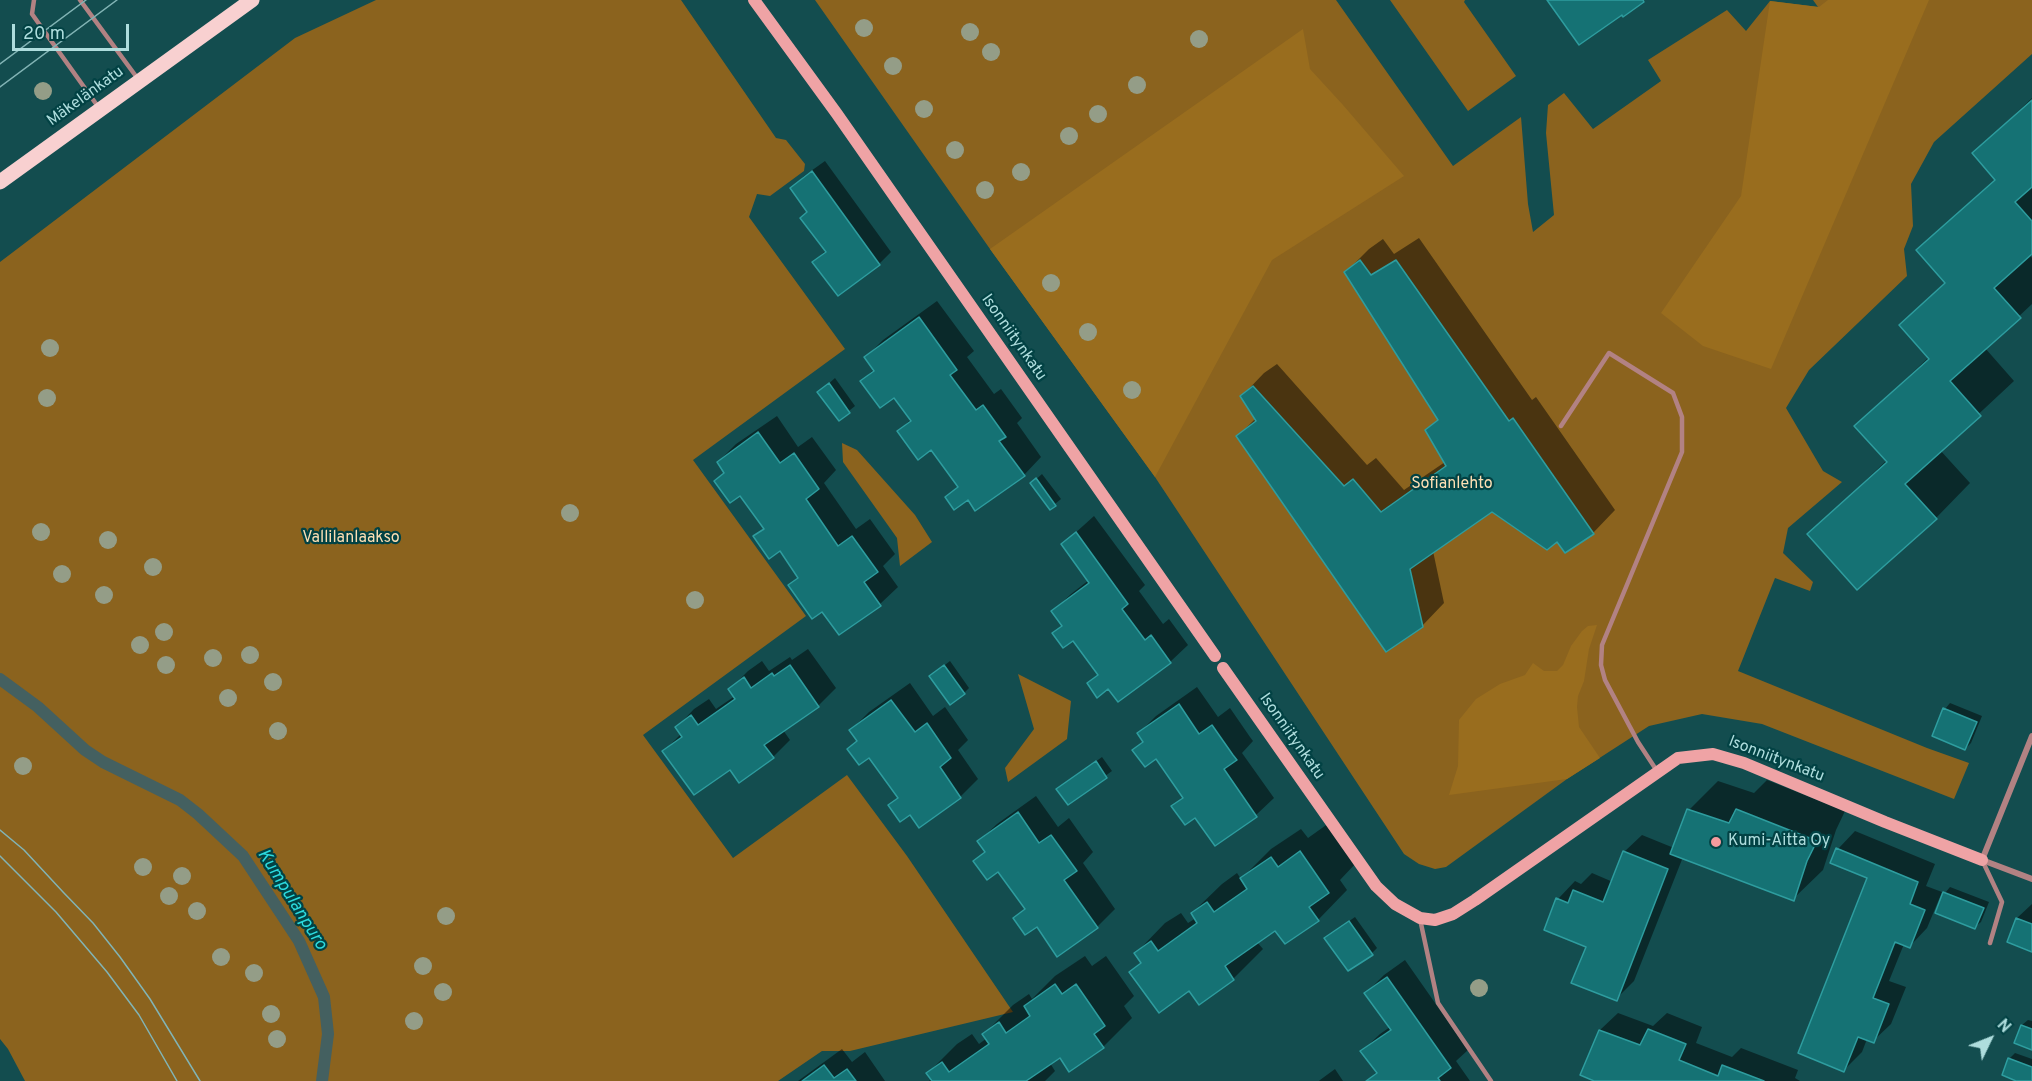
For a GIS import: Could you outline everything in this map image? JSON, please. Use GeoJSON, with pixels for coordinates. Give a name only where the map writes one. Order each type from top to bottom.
{"type":"FeatureCollection","features":[{"type":"Feature","properties":{"kind":"main road","name":"Mäkelänkatu"},"geometry":{"type":"LineString","coordinates":[[0,182],[252,0]]}},
{"type":"Feature","properties":{"kind":"street","name":"Isonniitynkatu"},"geometry":{"type":"LineString","coordinates":[[754,0],[844,124],[1376,886],[1395,904],[1420,918],[1435,920],[1453,914],[1678,758],[1713,754],[1744,762],[1885,822],[2032,879]]}},
{"type":"Feature","properties":{"kind":"street"},"geometry":{"type":"LineString","coordinates":[[1983,860],[2032,736]]}},
{"type":"Feature","properties":{"kind":"lane"},"geometry":{"type":"LineString","coordinates":[[34,0],[32,14],[100,109]]}},
{"type":"Feature","properties":{"kind":"lane"},"geometry":{"type":"LineString","coordinates":[[80,0],[139,81]]}},
{"type":"Feature","properties":{"kind":"lane"},"geometry":{"type":"LineString","coordinates":[[1561,426],[1609,353],[1673,393],[1682,417],[1682,452],[1602,645],[1600,665],[1638,742],[1657,771]]}},
{"type":"Feature","properties":{"kind":"lane"},"geometry":{"type":"LineString","coordinates":[[1983,860],[2002,902],[1990,943]]}},
{"type":"Feature","properties":{"kind":"lane"},"geometry":{"type":"LineString","coordinates":[[1420,918],[1438,1003],[1491,1081]]}},
{"type":"Feature","properties":{"kind":"green space","name":"Vallilanlaakso"},"geometry":{"type":"Polygon","coordinates":[[[376,0],[681,0],[776,138],[786,140],[805,164],[804,171],[770,196],[757,194],[749,217],[845,349],[693,460],[806,616],[643,735],[733,858],[847,775],[907,856],[1013,1012],[850,1051],[822,1051],[778,1081],[25,1081],[0,1039],[0,262],[295,38],[376,0]]]}},
{"type":"Feature","properties":{"kind":"green space","name":"Sofianlehto"},"geometry":{"type":"Polygon","coordinates":[[[815,0],[1336,0],[1453,166],[1521,117],[1528,204],[1533,232],[1554,215],[1546,133],[1548,105],[1564,93],[1593,129],[1661,81],[1648,60],[1727,10],[1746,31],[1770,1],[1818,7],[1813,0],[2032,0],[2032,54],[1934,142],[1911,184],[1913,226],[1904,249],[1907,276],[1809,370],[1786,408],[1823,471],[1842,482],[1788,528],[1783,553],[1813,582],[1810,591],[1775,578],[1738,671],[1969,763],[1954,799],[1762,724],[1702,714],[1649,726],[1567,779],[1446,867],[1435,869],[1419,864],[1404,854],[1155,477],[990,249],[815,0]]]}},
{"type":"Feature","properties":{"kind":"green space"},"geometry":{"type":"Polygon","coordinates":[[[1390,0],[1465,0],[1464,2],[1516,76],[1468,111],[1390,0]]]}},
{"type":"Feature","properties":{"kind":"green space"},"geometry":{"type":"Polygon","coordinates":[[[842,443],[857,450],[915,515],[932,542],[900,566],[897,538],[843,462],[842,443]]]}},
{"type":"Feature","properties":{"kind":"green space"},"geometry":{"type":"Polygon","coordinates":[[[1018,674],[1071,701],[1067,739],[1008,782],[1005,768],[1034,729],[1018,674]]]}},
{"type":"Feature","properties":{"kind":"shaded area"},"geometry":{"type":"Polygon","coordinates":[[[1828,0],[1929,0],[1771,369],[1703,346],[1661,313],[1741,196],[1770,1],[1819,7],[1828,0]]]}},
{"type":"Feature","properties":{"kind":"shaded area"},"geometry":{"type":"Polygon","coordinates":[[[1303,29],[1310,69],[1404,176],[1272,260],[1155,477],[990,249],[1303,29]]]}},
{"type":"Feature","properties":{"kind":"shaded area"},"geometry":{"type":"Polygon","coordinates":[[[1597,625],[1589,649],[1577,707],[1579,727],[1600,758],[1567,779],[1449,795],[1458,766],[1459,720],[1476,699],[1500,684],[1525,675],[1533,663],[1544,671],[1557,671],[1563,665],[1571,646],[1582,631],[1588,626],[1597,625]]]}},
{"type":"Feature","properties":{"kind":"building"},"geometry":{"type":"Polygon","coordinates":[[[1547,0],[1643,0],[1644,2],[1579,45],[1547,0]]]}},
{"type":"Feature","properties":{"kind":"building"},"geometry":{"type":"Polygon","coordinates":[[[2032,100],[2032,187],[2015,202],[2032,221],[2032,254],[1994,288],[2021,318],[1950,381],[1981,416],[1905,484],[1937,519],[1857,590],[1807,534],[1887,462],[1854,426],[1929,359],[1899,325],[1945,283],[1916,250],[1995,180],[1972,153],[2032,100]]]}},
{"type":"Feature","properties":{"kind":"building"},"geometry":{"type":"Polygon","coordinates":[[[812,171],[880,265],[838,296],[812,262],[826,252],[800,218],[807,212],[790,188],[812,171]]]}},
{"type":"Feature","properties":{"kind":"building"},"geometry":{"type":"Polygon","coordinates":[[[1360,260],[1371,275],[1396,260],[1509,421],[1513,418],[1594,534],[1565,553],[1557,542],[1547,550],[1492,512],[1410,569],[1423,627],[1386,652],[1236,436],[1256,421],[1240,396],[1253,386],[1344,486],[1353,479],[1381,512],[1446,466],[1425,430],[1438,420],[1344,272],[1360,260]]]}},
{"type":"Feature","properties":{"kind":"building"},"geometry":{"type":"Polygon","coordinates":[[[919,317],[957,370],[950,375],[976,410],[983,405],[1006,437],[999,441],[1025,476],[975,511],[968,500],[954,510],[945,497],[958,487],[931,450],[918,460],[897,431],[911,421],[894,398],[880,408],[860,381],[874,371],[864,357],[919,317]]]}},
{"type":"Feature","properties":{"kind":"building"},"geometry":{"type":"Polygon","coordinates":[[[829,383],[850,413],[839,421],[817,392],[829,383]]]}},
{"type":"Feature","properties":{"kind":"building"},"geometry":{"type":"Polygon","coordinates":[[[758,432],[780,463],[794,453],[819,489],[806,499],[838,546],[852,536],[878,572],[864,582],[881,606],[839,635],[822,612],[812,619],[788,585],[798,578],[780,551],[769,559],[753,536],[764,529],[740,496],[730,503],[714,481],[724,473],[717,462],[758,432]]]}},
{"type":"Feature","properties":{"kind":"building"},"geometry":{"type":"Polygon","coordinates":[[[1036,478],[1056,506],[1050,510],[1030,483],[1036,478]]]}},
{"type":"Feature","properties":{"kind":"building"},"geometry":{"type":"Polygon","coordinates":[[[1076,532],[1128,604],[1122,609],[1145,640],[1151,635],[1171,663],[1118,702],[1108,689],[1097,698],[1087,683],[1098,675],[1073,641],[1063,648],[1052,633],[1062,626],[1051,611],[1089,583],[1061,544],[1076,532]]]}},
{"type":"Feature","properties":{"kind":"building"},"geometry":{"type":"Polygon","coordinates":[[[790,665],[819,707],[764,745],[774,758],[739,783],[730,770],[694,795],[662,751],[682,737],[675,727],[691,715],[698,725],[735,699],[728,689],[744,677],[751,688],[772,673],[774,676],[790,665]]]}},
{"type":"Feature","properties":{"kind":"building"},"geometry":{"type":"Polygon","coordinates":[[[944,665],[965,694],[950,705],[929,676],[944,665]]]}},
{"type":"Feature","properties":{"kind":"building"},"geometry":{"type":"Polygon","coordinates":[[[891,700],[915,732],[927,723],[951,758],[940,767],[961,798],[919,828],[910,815],[900,822],[888,805],[898,798],[869,758],[859,765],[847,749],[857,741],[849,730],[891,700]]]}},
{"type":"Feature","properties":{"kind":"building"},"geometry":{"type":"Polygon","coordinates":[[[1179,704],[1199,734],[1212,725],[1237,760],[1224,769],[1257,817],[1215,846],[1195,818],[1185,825],[1171,806],[1183,798],[1156,759],[1145,767],[1132,750],[1143,742],[1137,733],[1179,704]]]}},
{"type":"Feature","properties":{"kind":"building"},"geometry":{"type":"Polygon","coordinates":[[[1943,708],[1977,722],[1965,750],[1932,736],[1943,708]]]}},
{"type":"Feature","properties":{"kind":"building"},"geometry":{"type":"Polygon","coordinates":[[[1096,761],[1107,778],[1068,805],[1056,789],[1096,761]]]}},
{"type":"Feature","properties":{"kind":"building"},"geometry":{"type":"Polygon","coordinates":[[[1687,809],[1729,823],[1736,809],[1817,841],[1807,861],[1794,901],[1670,854],[1687,809]]]}},
{"type":"Feature","properties":{"kind":"building"},"geometry":{"type":"Polygon","coordinates":[[[1018,812],[1039,843],[1051,835],[1077,871],[1064,880],[1098,928],[1057,957],[1037,927],[1025,935],[1013,918],[1025,909],[998,872],[987,880],[973,861],[985,852],[977,841],[1018,812]]]}},
{"type":"Feature","properties":{"kind":"building"},"geometry":{"type":"Polygon","coordinates":[[[1836,848],[1918,882],[1910,904],[1925,910],[1910,948],[1895,942],[1873,998],[1889,1004],[1874,1043],[1858,1037],[1844,1072],[1798,1053],[1867,878],[1830,863],[1836,848]]]}},
{"type":"Feature","properties":{"kind":"building"},"geometry":{"type":"Polygon","coordinates":[[[1300,851],[1329,893],[1309,907],[1319,921],[1285,944],[1275,931],[1225,966],[1234,980],[1199,1005],[1189,991],[1159,1013],[1129,972],[1141,963],[1134,953],[1151,941],[1158,951],[1197,923],[1191,913],[1207,902],[1214,912],[1247,889],[1240,878],[1271,857],[1278,867],[1300,851]]]}},
{"type":"Feature","properties":{"kind":"building"},"geometry":{"type":"Polygon","coordinates":[[[1623,851],[1668,869],[1617,1001],[1571,983],[1586,947],[1544,930],[1556,898],[1568,903],[1573,890],[1603,902],[1623,851]]]}},
{"type":"Feature","properties":{"kind":"building"},"geometry":{"type":"Polygon","coordinates":[[[1943,892],[1984,908],[1975,929],[1935,913],[1943,892]]]}},
{"type":"Feature","properties":{"kind":"building"},"geometry":{"type":"Polygon","coordinates":[[[2016,918],[2032,924],[2032,952],[2007,942],[2016,918]]]}},
{"type":"Feature","properties":{"kind":"building"},"geometry":{"type":"Polygon","coordinates":[[[1349,921],[1373,955],[1348,971],[1324,938],[1349,921]]]}},
{"type":"Feature","properties":{"kind":"building"},"geometry":{"type":"Polygon","coordinates":[[[1387,977],[1451,1068],[1438,1078],[1440,1081],[1366,1081],[1377,1073],[1360,1051],[1391,1030],[1364,993],[1387,977]]]}},
{"type":"Feature","properties":{"kind":"building"},"geometry":{"type":"Polygon","coordinates":[[[1055,984],[1062,994],[1076,984],[1105,1026],[1094,1034],[1104,1048],[1069,1072],[1060,1058],[1026,1081],[932,1081],[926,1073],[942,1062],[949,1072],[989,1044],[982,1034],[999,1022],[1006,1033],[1030,1016],[1024,1006],[1055,984]]]}},
{"type":"Feature","properties":{"kind":"building"},"geometry":{"type":"Polygon","coordinates":[[[2021,1025],[2032,1029],[2032,1050],[2014,1043],[2021,1025]]]}},
{"type":"Feature","properties":{"kind":"building"},"geometry":{"type":"Polygon","coordinates":[[[1648,1029],[1686,1044],[1679,1060],[1718,1076],[1722,1065],[1764,1081],[1594,1081],[1580,1075],[1599,1030],[1640,1045],[1648,1029]]]}},
{"type":"Feature","properties":{"kind":"building"},"geometry":{"type":"Polygon","coordinates":[[[2008,1058],[2032,1067],[2032,1081],[2016,1081],[2002,1075],[2008,1058]]]}},
{"type":"Feature","properties":{"kind":"building"},"geometry":{"type":"Polygon","coordinates":[[[824,1065],[834,1078],[847,1069],[856,1081],[802,1081],[824,1065]]]}},
{"type":"Feature","properties":{"kind":"waterway","name":"Kumpulanpuro"},"geometry":{"type":"LineString","coordinates":[[0,679],[38,707],[85,750],[103,762],[180,800],[243,856],[299,941],[324,997],[328,1034],[322,1081]]}},
{"type":"Feature","properties":{"kind":"tram line"},"geometry":{"type":"LineString","coordinates":[[0,64],[86,0]]}},
{"type":"Feature","properties":{"kind":"tram line"},"geometry":{"type":"LineString","coordinates":[[0,87],[117,0]]}},
{"type":"Feature","properties":{"kind":"tram line"},"geometry":{"type":"LineString","coordinates":[[0,830],[24,850],[93,923],[150,999],[200,1081]]}},
{"type":"Feature","properties":{"kind":"tram line"},"geometry":{"type":"LineString","coordinates":[[0,856],[56,912],[107,972],[139,1015],[177,1081]]}},
{"type":"Feature","properties":{"kind":"place","name":"Kumi-Aitta Oy"},"geometry":{"type":"Point","coordinates":[1716,842]}}]}
